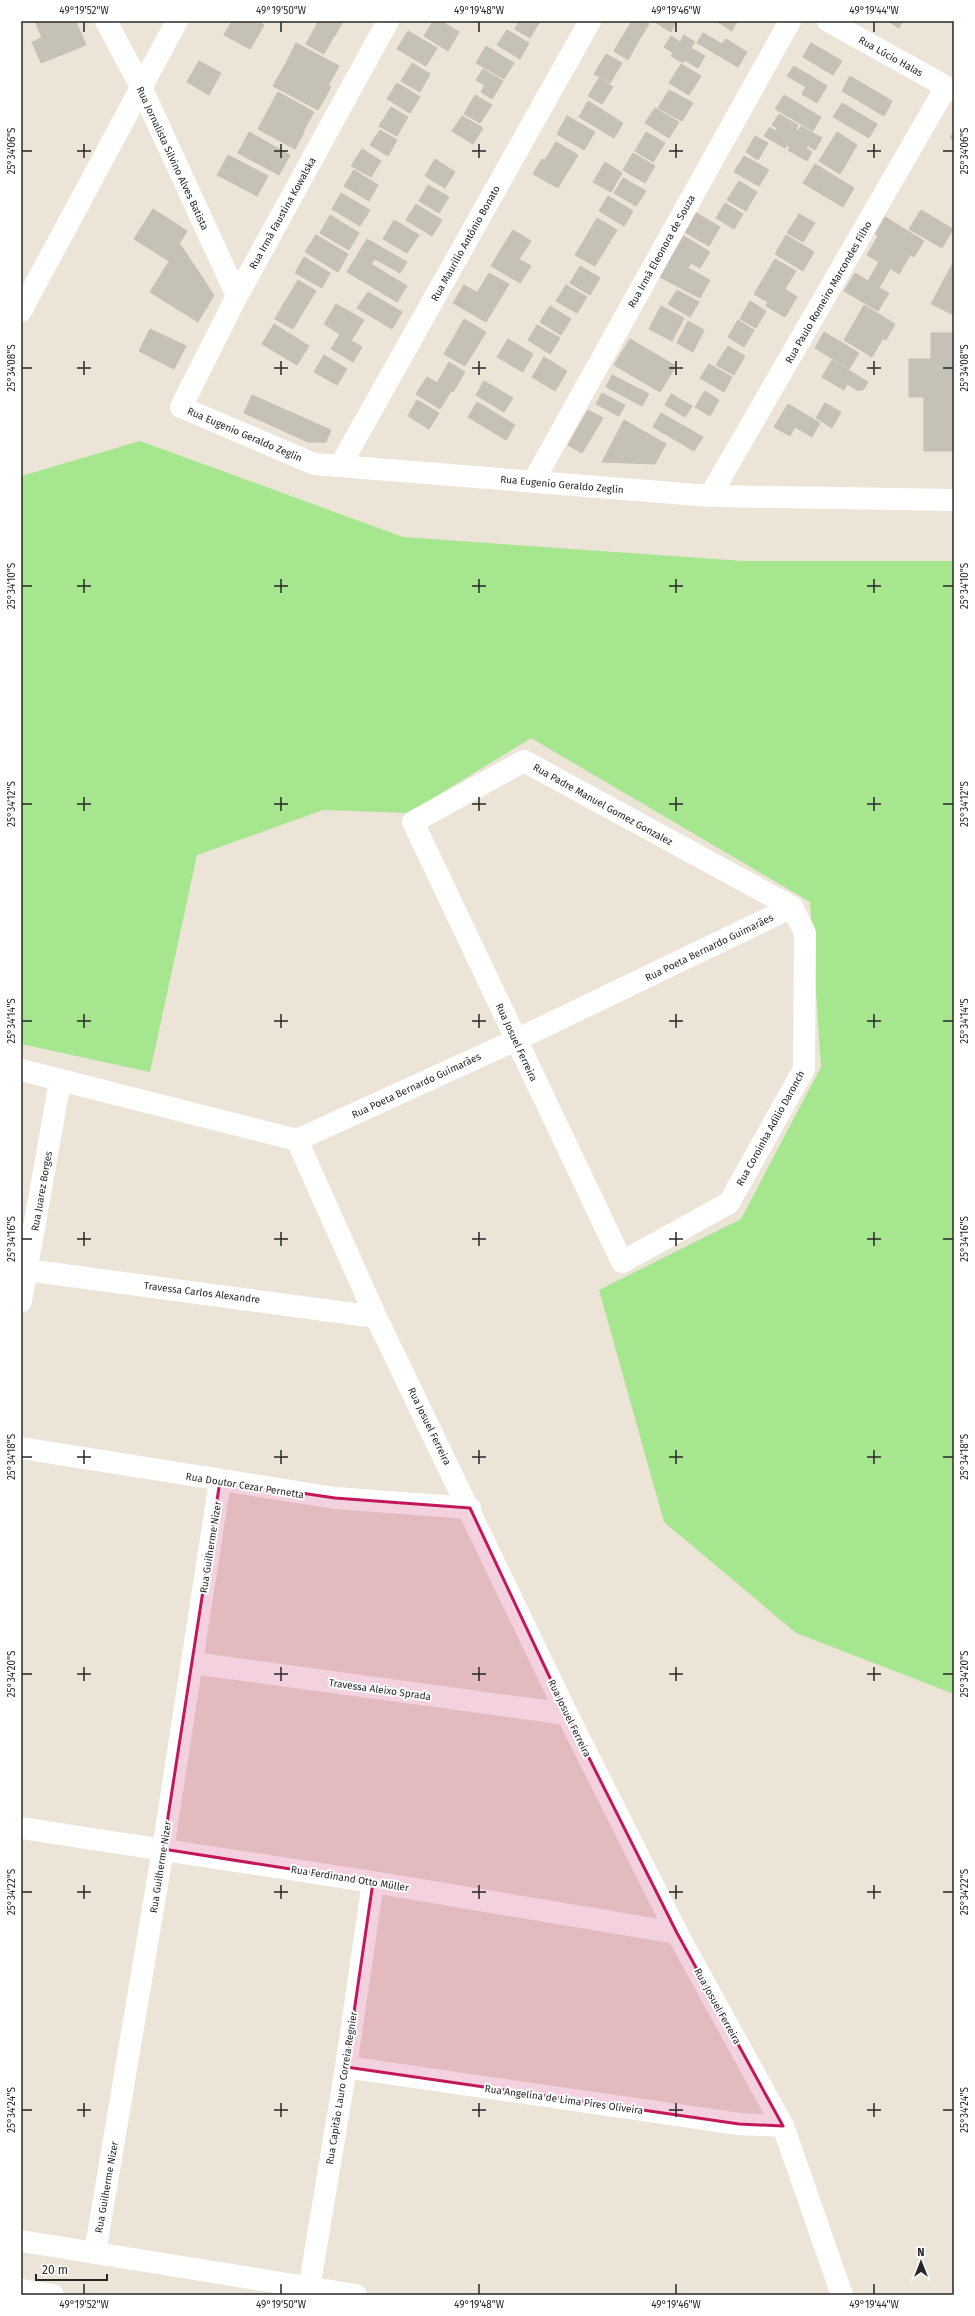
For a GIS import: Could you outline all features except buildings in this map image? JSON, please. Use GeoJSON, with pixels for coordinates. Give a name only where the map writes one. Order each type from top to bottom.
{"type":"FeatureCollection","features":[{"type":"Feature","properties":{"kind":"street","name":"Rua Jornalista Silvino Alves Batista"},"geometry":{"type":"LineString","coordinates":[[106,21],[141,87],[237,296]]}},
{"type":"Feature","properties":{"kind":"street"},"geometry":{"type":"LineString","coordinates":[[21,311],[177,21]]}},
{"type":"Feature","properties":{"kind":"street","name":"Rua Irmã Faustina Kowalska"},"geometry":{"type":"LineString","coordinates":[[181,408],[237,296],[388,21]]}},
{"type":"Feature","properties":{"kind":"street","name":"Rua Maurílio Antônio Bonato"},"geometry":{"type":"LineString","coordinates":[[340,466],[590,21]]}},
{"type":"Feature","properties":{"kind":"street","name":"Rua Irmã Eleonora de Souza"},"geometry":{"type":"LineString","coordinates":[[533,482],[790,21]]}},
{"type":"Feature","properties":{"kind":"street","name":"Rua Lúcio Halas"},"geometry":{"type":"LineString","coordinates":[[828,21],[950,89]]}},
{"type":"Feature","properties":{"kind":"street","name":"Rua Paulo Romeiro Marcondes Filho"},"geometry":{"type":"LineString","coordinates":[[710,496],[950,89]]}},
{"type":"Feature","properties":{"kind":"street","name":"Rua Eugenio Geraldo Zeglin"},"geometry":{"type":"LineString","coordinates":[[181,408],[314,464],[710,496],[954,500]]}},
{"type":"Feature","properties":{"kind":"street","name":"Rua Padre Manuel Gomez Gonzalez"},"geometry":{"type":"LineString","coordinates":[[413,822],[524,761],[792,908]]}},
{"type":"Feature","properties":{"kind":"street","name":"Rua Josuel Ferreira"},"geometry":{"type":"LineString","coordinates":[[413,822],[622,1262]]}},
{"type":"Feature","properties":{"kind":"street","name":"Rua Poeta Bernardo Guimarães"},"geometry":{"type":"LineString","coordinates":[[297,1140],[516,1040],[792,908]]}},
{"type":"Feature","properties":{"kind":"street","name":"Rua Coroinha Adilio Daronch"},"geometry":{"type":"LineString","coordinates":[[622,1262],[729,1203],[804,1068],[805,933],[792,908]]}},
{"type":"Feature","properties":{"kind":"street"},"geometry":{"type":"LineString","coordinates":[[21,1070],[297,1140]]}},
{"type":"Feature","properties":{"kind":"street","name":"Rua Juarez Borges"},"geometry":{"type":"LineString","coordinates":[[21,1301],[60,1081]]}},
{"type":"Feature","properties":{"kind":"street","name":"Rua Josuel Ferreira"},"geometry":{"type":"LineString","coordinates":[[297,1140],[376,1316],[470,1508],[568,1714],[677,1933],[783,2126],[842,2295]]}},
{"type":"Feature","properties":{"kind":"street","name":"Travessa Carlos Alexandre"},"geometry":{"type":"LineString","coordinates":[[27,1270],[376,1316]]}},
{"type":"Feature","properties":{"kind":"street","name":"Rua Doutor Cezar Pernetta"},"geometry":{"type":"LineString","coordinates":[[21,1448],[220,1482],[335,1498],[470,1508]]}},
{"type":"Feature","properties":{"kind":"street","name":"Rua Guilherme Nizer"},"geometry":{"type":"LineString","coordinates":[[95,2253],[163,1849],[220,1482]]}},
{"type":"Feature","properties":{"kind":"street","name":"Travessa Aleixo Sprada"},"geometry":{"type":"LineString","coordinates":[[192,1663],[568,1714]]}},
{"type":"Feature","properties":{"kind":"street","name":"Rua Ferdinand Otto Müller"},"geometry":{"type":"LineString","coordinates":[[21,1828],[373,1882],[677,1933]]}},
{"type":"Feature","properties":{"kind":"street","name":"Rua Capitão Lauro Correia Regnier"},"geometry":{"type":"LineString","coordinates":[[309,2291],[346,2067],[373,1882]]}},
{"type":"Feature","properties":{"kind":"street","name":"Rua Angelina de Lima Pires Oliveira"},"geometry":{"type":"LineString","coordinates":[[346,2067],[739,2124],[783,2126]]}},
{"type":"Feature","properties":{"kind":"street"},"geometry":{"type":"LineString","coordinates":[[21,2241],[309,2291],[356,2295]]}},
{"type":"Feature","properties":{"kind":"street"},"geometry":{"type":"LineString","coordinates":[[21,2290],[53,2295]]}},
{"type":"Feature","properties":{"kind":"highlighted area"},"geometry":{"type":"Polygon","coordinates":[[[220,1481],[335,1498],[470,1508],[567,1714],[677,1933],[783,2126],[739,2124],[346,2067],[373,1882],[163,1849],[220,1481]]]}},
{"type":"Feature","properties":{"kind":"green space"},"geometry":{"type":"Polygon","coordinates":[[[140,441],[403,537],[744,561],[954,561],[954,1694],[796,1633],[664,1522],[599,1290],[741,1219],[821,1067],[810,902],[531,738],[409,813],[323,810],[197,855],[150,1072],[21,1044],[21,476],[140,441]]]}}]}
